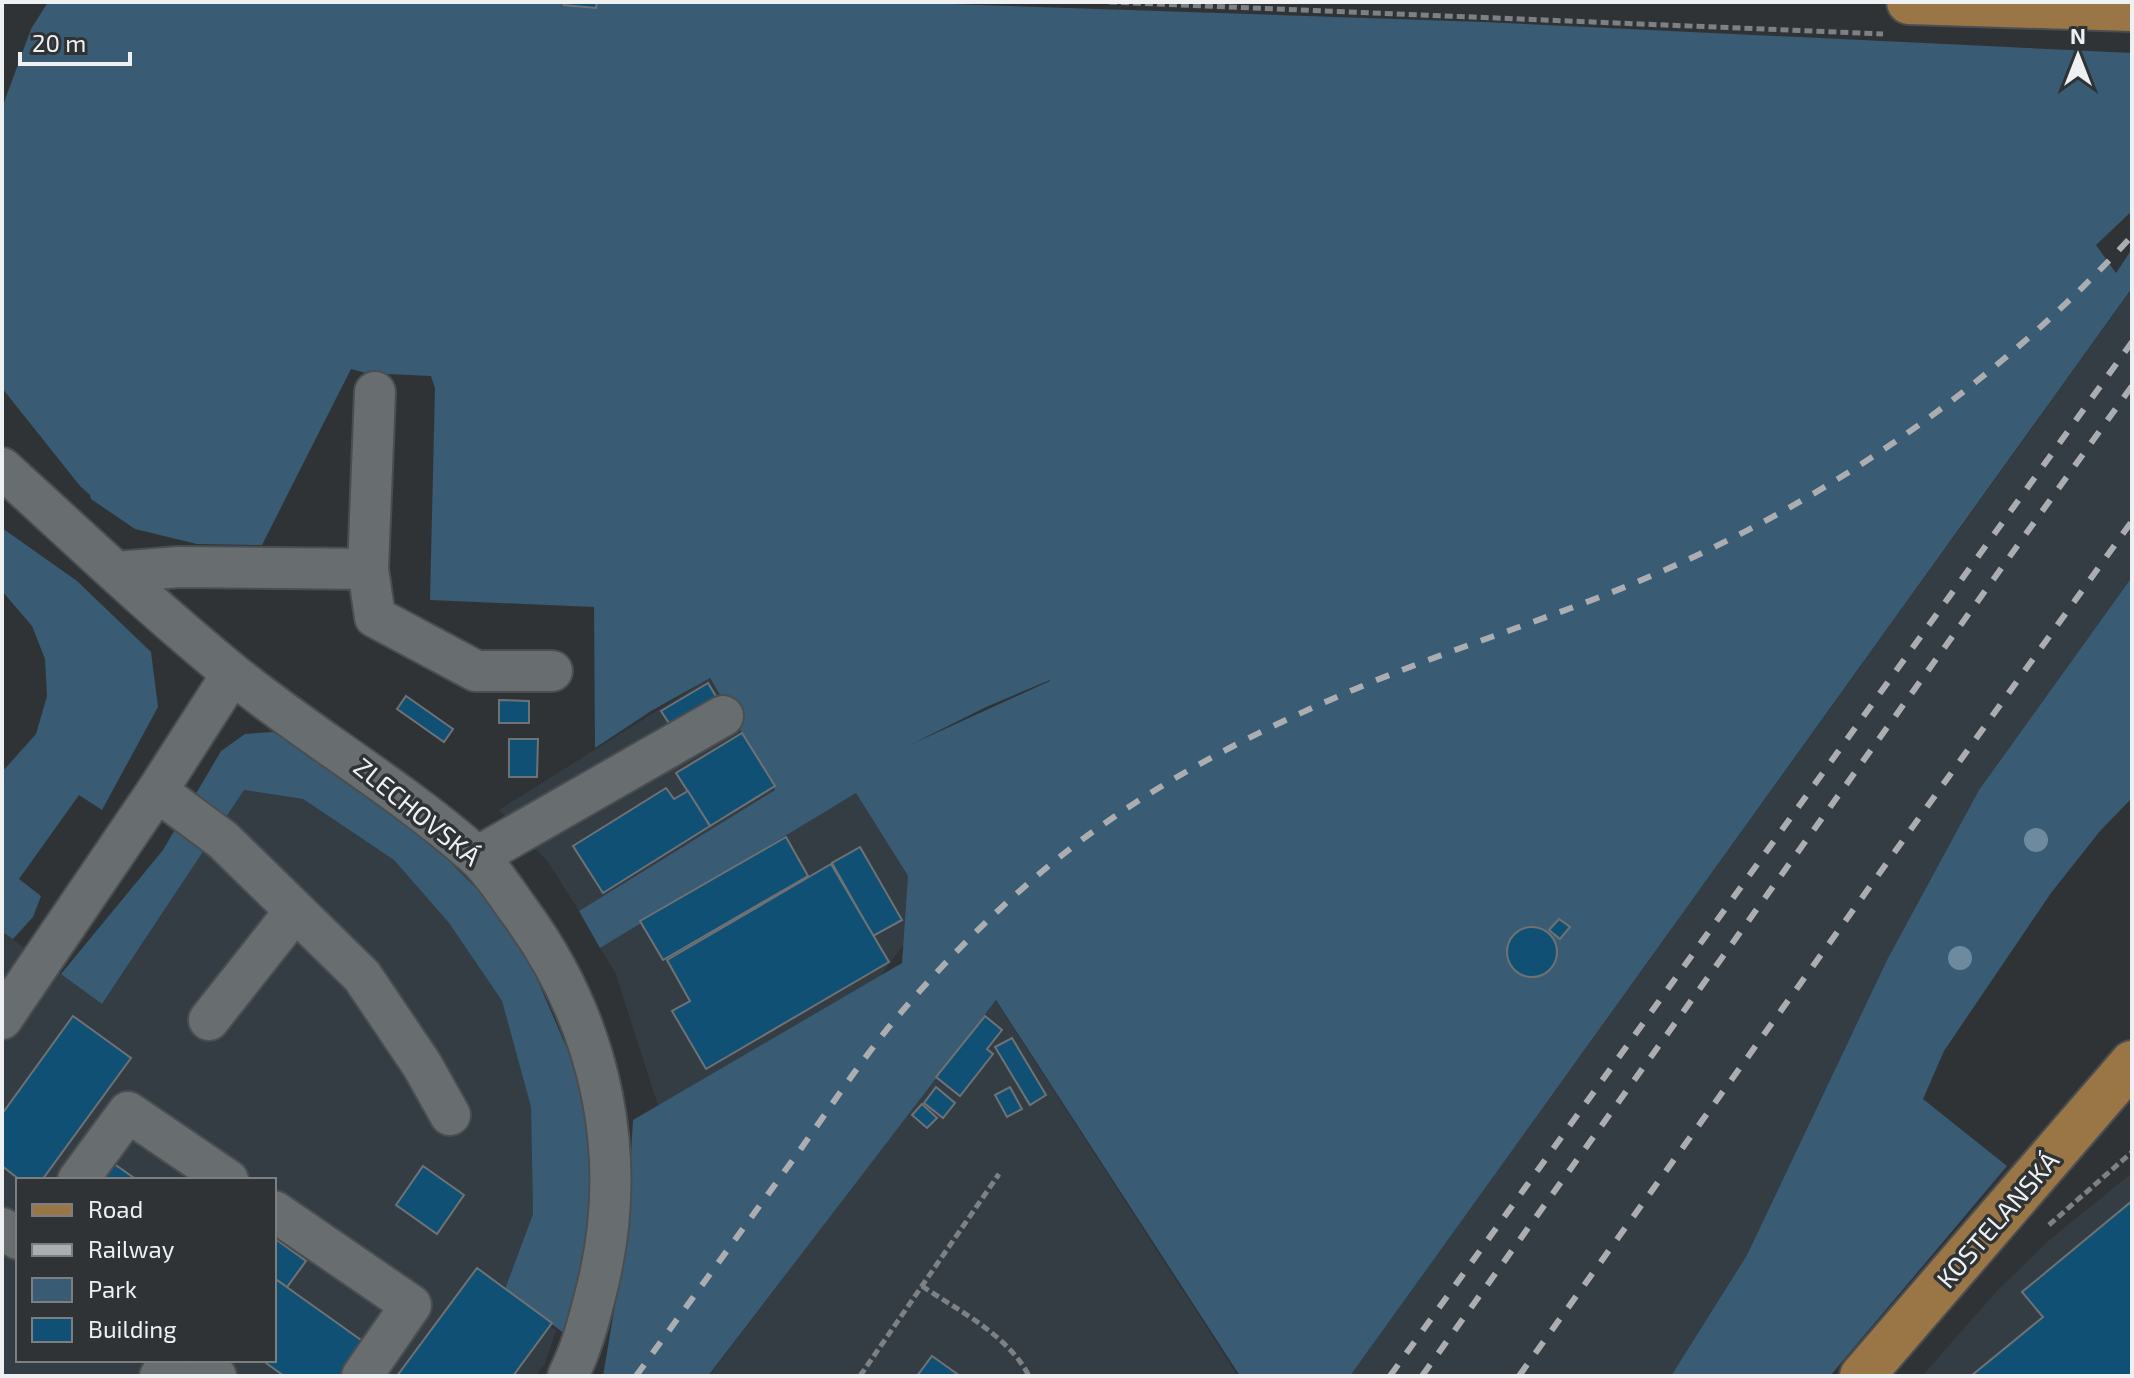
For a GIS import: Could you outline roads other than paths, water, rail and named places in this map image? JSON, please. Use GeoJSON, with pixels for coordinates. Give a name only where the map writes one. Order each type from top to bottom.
{"type":"FeatureCollection","features":[{"type":"Feature","properties":{"kind":"main road"},"geometry":{"type":"LineString","coordinates":[[1904,18],[2132,9]]}},
{"type":"Feature","properties":{"kind":"main road","name":"KOSTELANSKÁ"},"geometry":{"type":"LineString","coordinates":[[1862,1376],[2132,1063]]}},
{"type":"Feature","properties":{"kind":"street"},"geometry":{"type":"LineString","coordinates":[[375,392],[368,569],[375,617],[476,671],[552,671]]}},
{"type":"Feature","properties":{"kind":"street","name":"ZLECHOVSKÁ"},"geometry":{"type":"LineString","coordinates":[[2,468],[232,674],[358,763],[477,857],[542,941],[576,1007],[601,1089],[611,1155],[612,1197],[608,1238],[580,1352],[568,1376]]}},
{"type":"Feature","properties":{"kind":"street"},"geometry":{"type":"LineString","coordinates":[[116,572],[179,567],[368,569]]}},
{"type":"Feature","properties":{"kind":"street"},"geometry":{"type":"LineString","coordinates":[[2,1019],[157,791],[232,674]]}},
{"type":"Feature","properties":{"kind":"street"},"geometry":{"type":"LineString","coordinates":[[477,857],[723,716]]}},
{"type":"Feature","properties":{"kind":"street"},"geometry":{"type":"LineString","coordinates":[[157,791],[223,840],[362,976],[422,1065],[450,1115]]}},
{"type":"Feature","properties":{"kind":"street"},"geometry":{"type":"LineString","coordinates":[[209,1020],[295,911]]}},
{"type":"Feature","properties":{"kind":"street"},"geometry":{"type":"LineString","coordinates":[[79,1178],[128,1112],[225,1178]]}},
{"type":"Feature","properties":{"kind":"street"},"geometry":{"type":"LineString","coordinates":[[276,1212],[411,1305],[362,1376]]}},
{"type":"Feature","properties":{"kind":"street"},"geometry":{"type":"LineString","coordinates":[[196,1362],[216,1376]]}},
{"type":"Feature","properties":{"kind":"railway"},"geometry":{"type":"LineString","coordinates":[[636,1376],[889,1027],[970,938],[1069,849],[1150,793],[1269,728],[1406,668],[1637,582],[1706,551],[1840,478],[1964,391],[2079,291],[2132,236]]}},
{"type":"Feature","properties":{"kind":"railway"},"geometry":{"type":"LineString","coordinates":[[1390,1376],[2132,342]]}},
{"type":"Feature","properties":{"kind":"railway"},"geometry":{"type":"LineString","coordinates":[[1422,1376],[2132,386]]}},
{"type":"Feature","properties":{"kind":"railway"},"geometry":{"type":"LineString","coordinates":[[1519,1376],[2132,521]]}}]}
